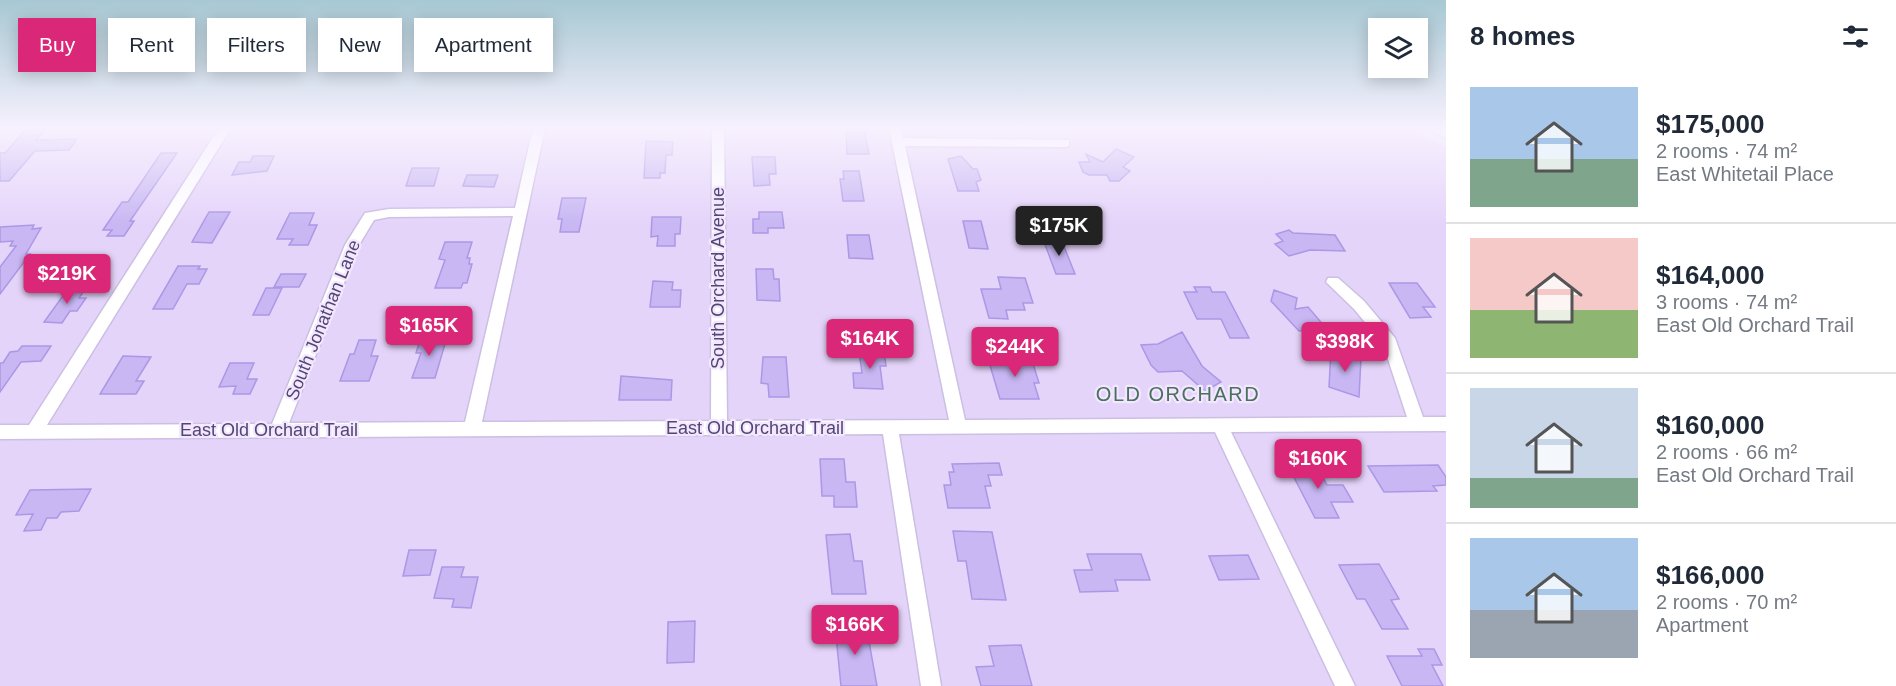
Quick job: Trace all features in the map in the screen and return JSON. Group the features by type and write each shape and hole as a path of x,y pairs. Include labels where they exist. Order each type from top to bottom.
{"street":[{"path":"34,431 205,160"},
{"path":"472,429 531,160"},
{"name":"South Orchard Avenue","path":"718,160 719,428"},
{"path":"901,160 959,427"},
{"name":"South Jonathan Lane","path":"278,430 352,245 370,216 389,213 519,212"},
{"path":"1333,282 1359,305 1389,342 1418,425"},
{"name":"East Old Orchard Trail","path":"0,432 1446,424"},
{"path":"1220,425 1345,686"},
{"path":"890,427 931,686"}],"shaded area":[{"path":"0,160 1446,160 1446,686 0,686"}],"building":[{"path":"0,160 27,160 9,181 0,181"},
{"path":"156,160 172,160 130,221 134,221 124,236 107,236 112,230 103,230 122,202 128,202"},
{"path":"251,160 272,160 267,171 232,175 239,162"},
{"path":"645,160 666,160 665,173 660,173 660,178 644,178"},
{"path":"752,160 775,160 776,174 769,174 770,185 754,186"},
{"path":"948,160 965,160 973,169 977,169 981,180 976,182 979,191 958,191"},
{"path":"1099,160 1103,162 1105,160 1131,160 1123,167 1130,171 1119,181 1110,181 1107,175 1089,175 1083,172 1079,162"},
{"path":"412,168 439,168 434,186 406,186"},
{"path":"843,171 859,171 864,201 843,201 840,179 844,179"},
{"path":"467,175 498,175 494,187 463,186"},
{"path":"562,198 586,198 579,232 560,232 562,219 558,219"},
{"path":"209,212 230,212 212,243 192,242"},
{"path":"759,212 782,212 784,228 768,228 768,233 753,233 753,219 759,219"},
{"path":"290,213 314,213 309,225 317,225 308,245 289,245 293,239 277,239"},
{"path":"652,217 681,217 680,234 675,234 675,246 657,246 658,236 651,237"},
{"path":"963,221 981,221 988,249 969,248"},
{"path":"34,225 32,229 41,228 26,254 30,254 0,294 0,267 16,246 10,246 13,241 0,242 0,227"},
{"path":"1289,230 1293,233 1335,235 1345,251 1310,250 1289,256 1275,244 1283,241 1276,234"},
{"path":"847,235 869,235 873,259 849,258"},
{"path":"1043,239 1061,239 1075,274 1056,274"},
{"path":"445,242 472,242 467,258 470,258 469,264 472,264 467,283 463,283 461,288 435,288 445,260 439,259"},
{"path":"178,266 200,266 198,269 207,269 199,284 187,284 173,309 153,309"},
{"path":"756,269 773,269 774,279 779,279 780,301 757,300"},
{"path":"281,274 306,274 299,287 274,287"},
{"path":"998,277 1025,278 1033,303 1023,303 1025,310 1006,310 1008,319 989,318 981,289 1001,289"},
{"path":"653,281 673,282 672,290 681,290 680,307 650,307"},
{"path":"1389,283 1417,283 1435,307 1423,307 1431,317 1410,318"},
{"path":"70,286 87,286 79,298 86,298 77,311 70,311 62,323 44,322"},
{"path":"1194,287 1210,287 1212,292 1225,292 1249,338 1230,338 1221,319 1197,319 1184,292 1197,292"},
{"path":"266,288 282,288 269,315 253,315"},
{"path":"1274,290 1297,298 1295,309 1308,307 1325,327 1299,331 1271,301"},
{"path":"1182,332 1202,366 1221,382 1205,391 1182,371 1158,372 1151,365 1141,345 1158,344"},
{"path":"421,337 447,337 435,378 412,378 421,353 416,353"},
{"path":"359,340 376,340 371,356 378,356 369,381 340,381 350,354 354,354"},
{"path":"22,346 51,346 41,361 21,362 0,392 0,363 3,363 10,352 18,351"},
{"path":"1331,349 1361,358 1359,397 1329,387"},
{"path":"859,351 884,351 886,366 880,366 883,389 854,388 853,373 862,373"},
{"path":"123,356 151,357 136,381 144,381 136,394 100,394"},
{"path":"763,357 786,357 789,397 769,397 768,384 761,383"},
{"path":"1031,357 1039,383 1034,383 1039,399 1000,399 989,362 997,362 996,358"},
{"path":"230,363 254,363 247,379 257,379 250,394 233,394 236,386 219,387"},
{"path":"621,376 672,380 671,400 619,400"},
{"path":"820,459 844,459 846,482 855,482 857,507 834,507 834,496 822,496"},
{"path":"999,463 1002,475 988,475 991,486 985,486 990,508 948,508 944,485 951,485 949,472 954,472 952,464"},
{"path":"1315,463 1327,485 1343,485 1353,502 1331,502 1339,518 1315,518 1287,464"},
{"path":"1438,465 1446,477 1446,485 1433,486 1437,491 1384,492 1368,466"},
{"path":"91,489 79,511 61,512 57,518 47,518 41,530 24,531 33,514 16,515 30,490"},
{"path":"953,531 992,532 1006,600 972,599 966,561 958,561"},
{"path":"850,534 854,561 862,561 866,594 832,594 826,535"},
{"path":"409,550 436,550 430,575 403,576"},
{"path":"1087,554 1141,554 1150,580 1115,580 1118,591 1080,592 1074,570 1092,570"},
{"path":"1248,555 1259,579 1219,580 1209,556"},
{"path":"1379,564 1399,599 1391,600 1408,629 1382,629 1365,599 1357,599 1339,565"},
{"path":"442,567 464,567 461,577 478,577 471,608 452,607 454,599 434,598"},
{"path":"695,621 694,662 667,663 668,622"},
{"path":"866,625 877,686 841,686 835,626"},
{"path":"1021,645 1032,686 981,686 976,667 994,666 989,646"},
{"path":"1418,649 1434,649 1442,665 1432,665 1443,686 1402,686 1387,656 1422,656"}],"district":[{"name":"OLD ORCHARD","path":"1178,394"}]}
